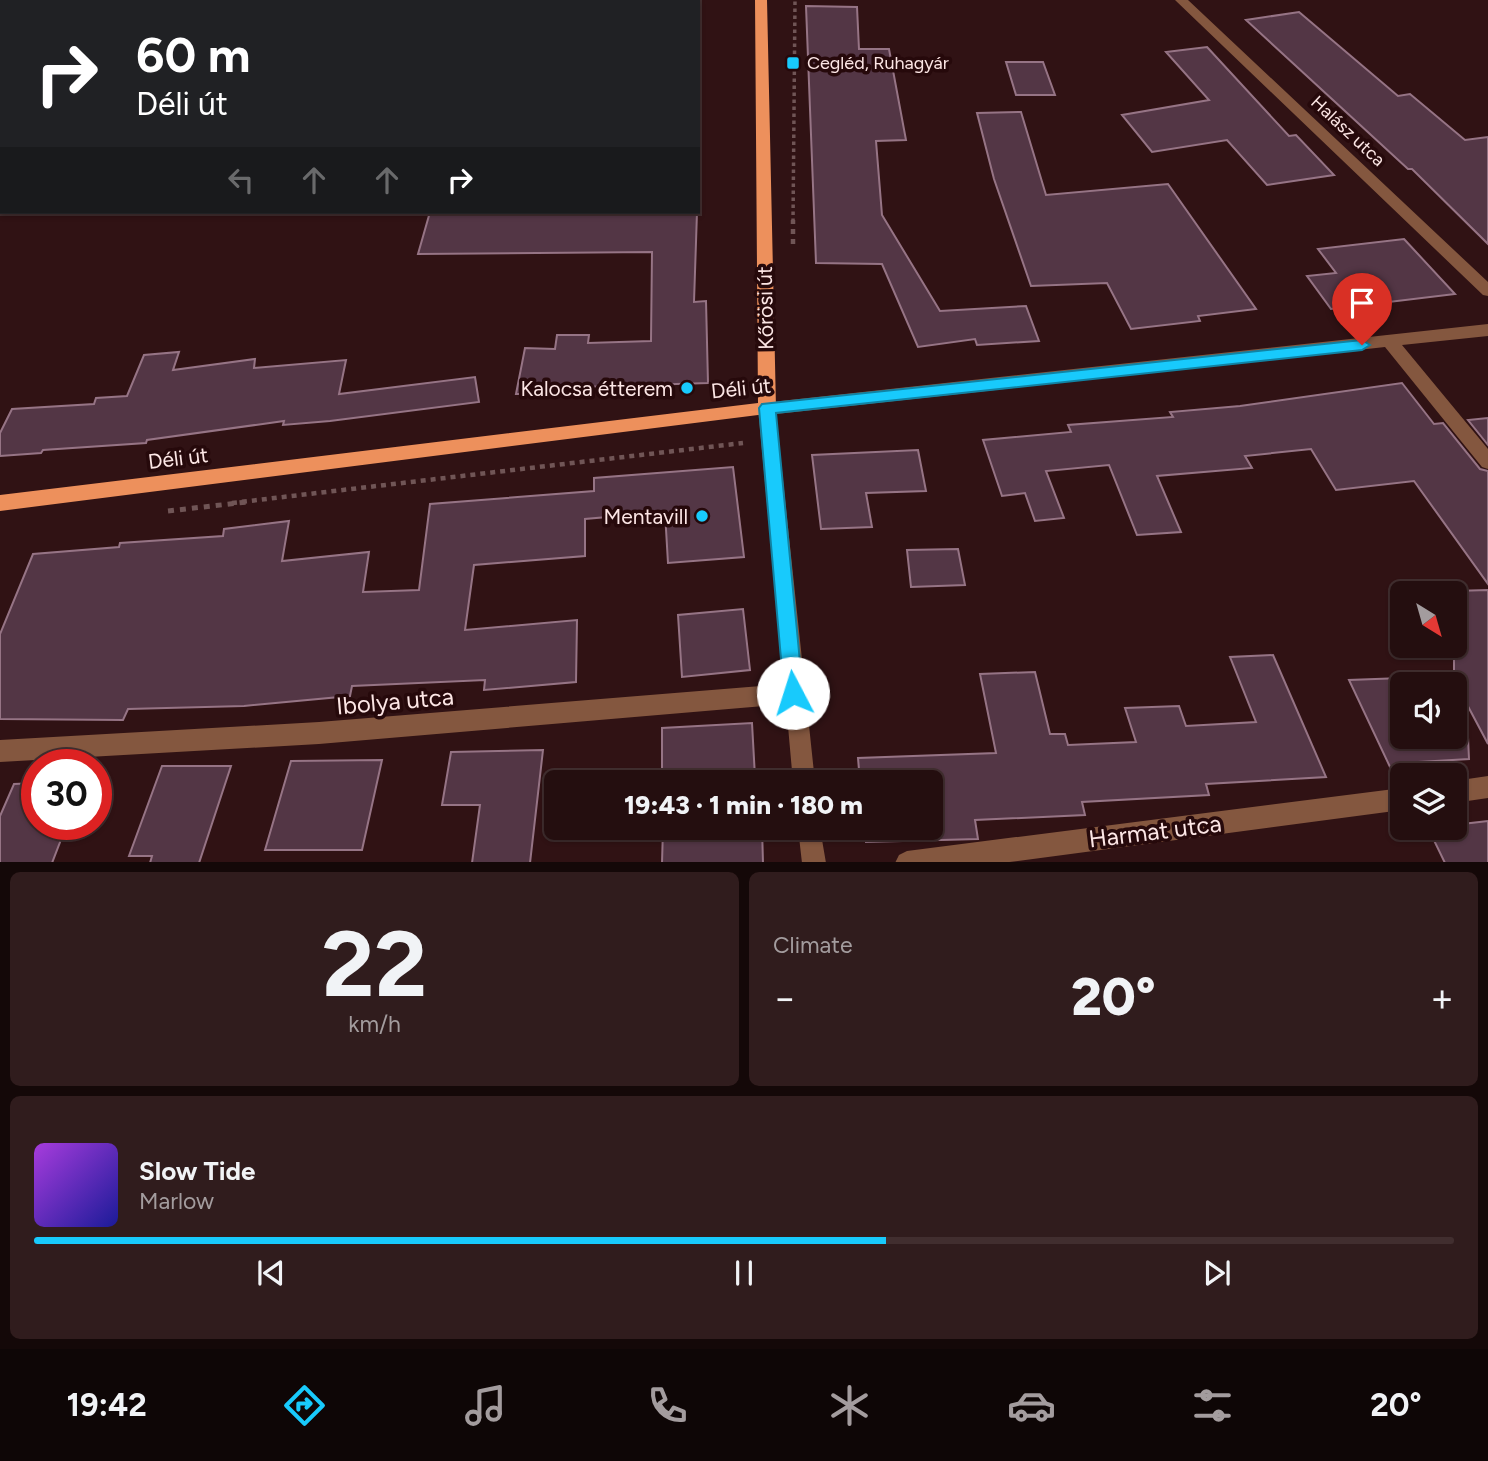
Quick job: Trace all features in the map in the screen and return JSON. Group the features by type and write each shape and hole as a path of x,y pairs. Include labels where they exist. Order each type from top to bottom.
{"main road":[{"name":"Kőrösi út","path":"761,0 767,408"},
{"name":"Déli út","path":"0,503 767,408"}],"street":[{"name":"Halász utca","path":"1181,0 1488,291"},
{"name":"Déli út","path":"767,408 1488,330"},
{"path":"1390,342 1488,462"},
{"name":"Kőrösi út","path":"767,408 803,770"},
{"name":"Ibolya utca","path":"0,751 319,733 793,693"},
{"path":"1467,790 1488,787"},
{"name":"Harmat utca","path":"916,862 1390,801"},
{"path":"811,840 814,862"}],"path":[{"path":"165,511 770,440"}],"building":[{"path":"806,6 857,7 859,49 889,49 906,140 876,141 882,215 940,311 1026,306 1039,341 977,345 975,339 918,347 882,264 816,263"},
{"path":"1299,12 1398,96 1410,94 1465,140 1488,137 1488,244 1412,169 1408,169 1246,20"},
{"path":"1207,47 1289,136 1296,135 1334,175 1267,185 1227,140 1152,152 1122,115 1209,100 1166,52"},
{"path":"1006,62 1043,62 1055,95 1016,95"},
{"path":"1021,112 1046,195 1168,184 1256,309 1198,316 1200,321 1131,329 1107,283 1031,286 994,179 977,113"},
{"path":"429,214 697,214 694,302 706,301 708,383 581,387 580,394 516,394 525,348 555,349 557,335 589,335 588,343 651,341 652,252 418,254"},
{"path":"1404,239 1455,294 1331,309 1307,276 1336,273 1318,249"},
{"path":"179,352 173,370 255,359 254,368 346,360 339,394 475,377 479,402 330,421 283,425 284,421 147,440 146,443 43,450 41,453 0,456 0,433 12,409 94,404 96,398 127,396 144,355"},
{"path":"1402,383 1434,424 1443,423 1480,469 1488,471 1488,584 1414,481 1336,490 1311,449 1245,456 1252,468 1157,476 1181,532 1137,535 1109,465 1046,471 1064,518 1035,521 1025,493 1002,496 983,440 1071,432 1068,425 1173,417 1170,412 1240,406"},
{"path":"1488,418 1488,445 1468,420"},
{"path":"918,450 926,491 866,493 872,527 821,529 812,455"},
{"path":"733,467 744,557 668,563 665,512 585,519 585,556 474,565 465,630 577,620 576,682 484,690 485,680 352,686 350,696 244,706 128,709 123,720 0,719 0,634 33,554 119,547 120,543 223,536 224,529 289,521 282,561 369,552 363,592 419,590 430,504 594,491 594,478"},
{"path":"958,549 965,585 911,587 907,550"},
{"path":"1488,590 1488,744 1467,704 1467,672 1454,672 1454,658 1467,658 1467,591"},
{"path":"743,609 750,670 682,677 678,615"},
{"path":"1273,655 1326,777 1206,784 1209,795 1082,802 1085,815 975,820 978,839 943,840 943,770 859,770 858,758 996,753 980,674 1035,672 1050,734 1065,734 1068,745 1136,742 1125,708 1179,706 1186,726 1256,722 1230,657"},
{"path":"1390,678 1390,749 1467,749 1468,737 1469,759 1390,763 1390,767 1349,680"},
{"path":"752,723 755,770 662,770 662,728"},
{"path":"543,750 530,862 472,862 480,805 442,805 451,752"},
{"path":"382,760 362,850 265,850 291,761"},
{"path":"162,766 231,766 199,862 150,862 152,856 129,856"},
{"path":"14,784 21,784 21,840 61,840 52,862 0,862 0,816"},
{"path":"1488,821 1488,862 1445,862 1434,840 1467,840 1467,823"},
{"path":"663,840 762,840 763,862 662,862"},
{"path":"866,840 941,840 866,842"}],"place":[{"name":"Cegléd, Ruhagyár","path":"793,63"},
{"name":"Kalocsa étterem","path":"687,388"},
{"name":"Mentavill","path":"702,516"}],"route":[{"path":"793,693 767,408 1362,345"}]}
